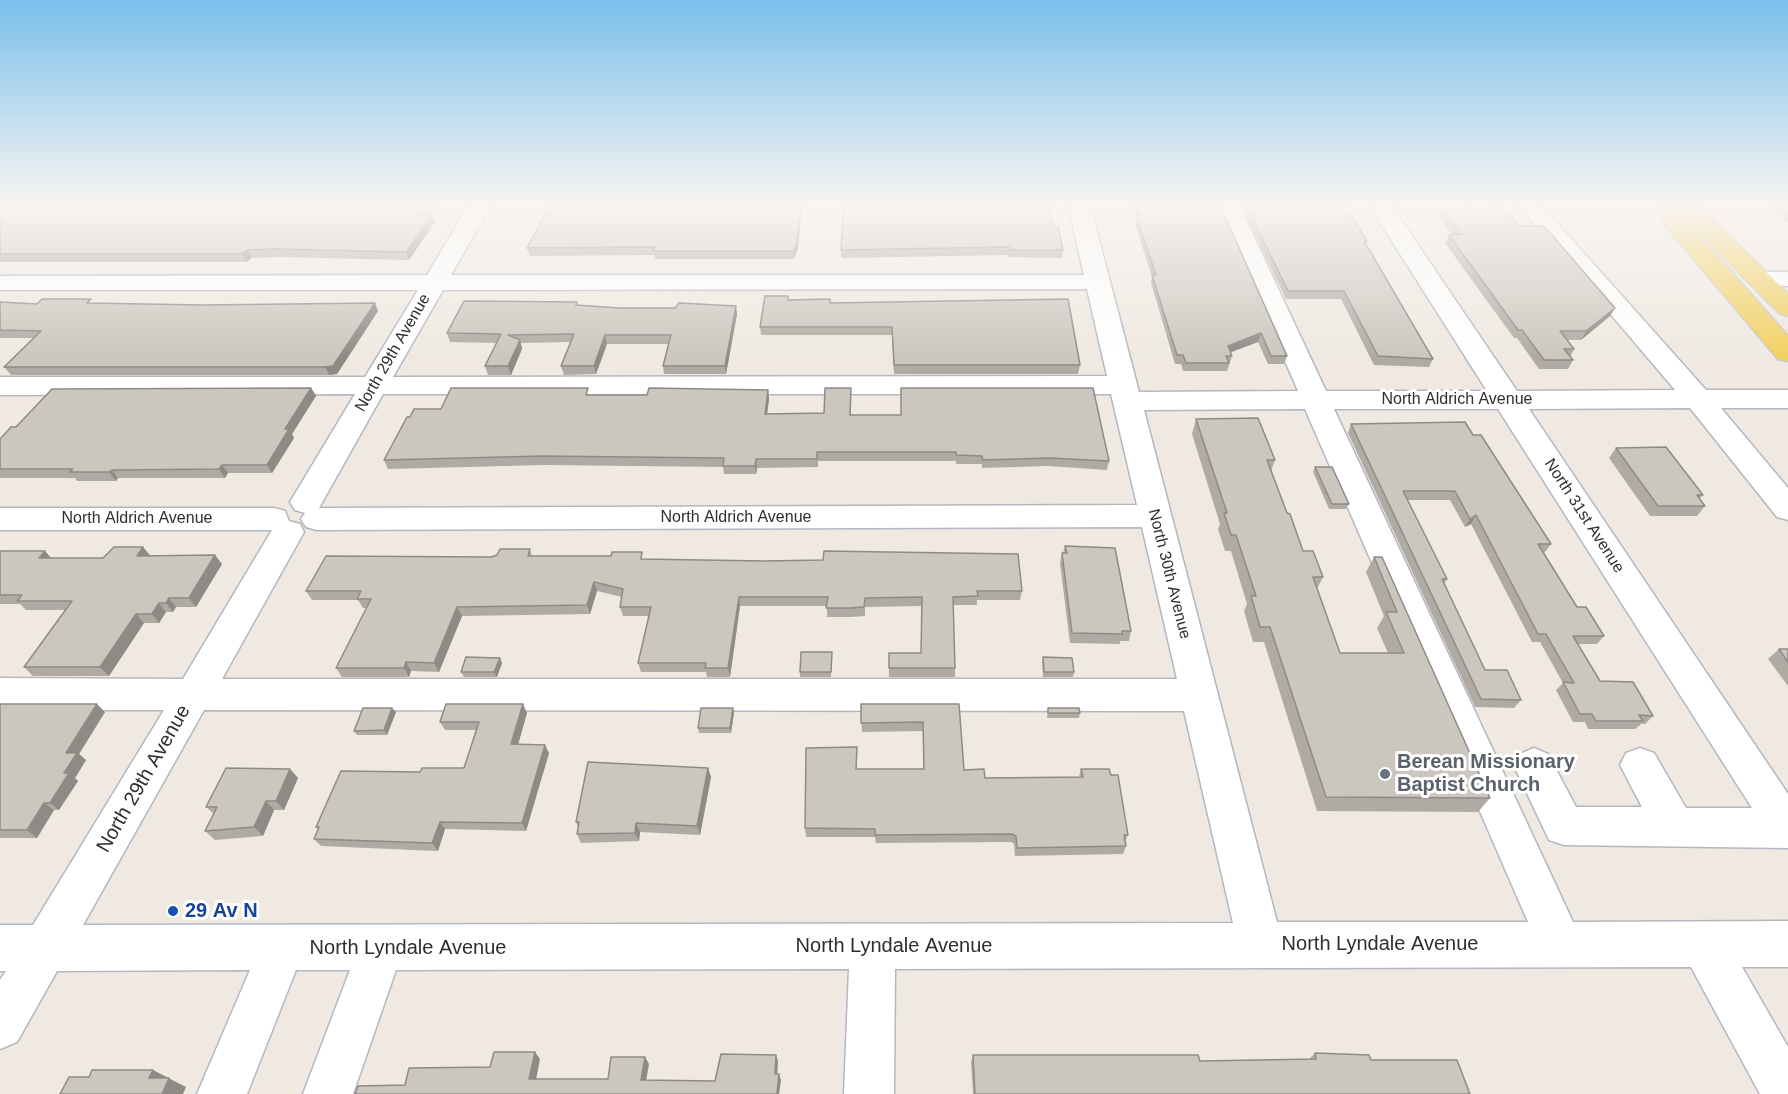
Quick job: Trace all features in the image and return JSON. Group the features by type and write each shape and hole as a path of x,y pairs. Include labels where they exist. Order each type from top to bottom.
{"main road":[{"path":"1704,256 1788,353"},
{"path":"1736,256 1788,308"}],"street":[{"name":"North 29th Avenue","path":"0,1025 450,256"},
{"name":"North 30th Avenue","path":"1091,256 1260,943"},
{"path":"1251,256 1560,944"},
{"name":"North 31st Avenue","path":"1414,256 1788,828"},
{"path":"1573,256 1698,399 1788,509"},
{"path":"1759,279 1788,279"},
{"path":"0,284 1097,282"},
{"name":"North Aldrich Avenue","path":"0,386 374,386 1124,393 1316,401 1788,399"},
{"name":"North Aldrich Avenue","path":"0,519 1155,516"},
{"path":"0,694 1199,695"},
{"path":"1640,765 1675,827"},
{"path":"1534,766 1564,826 1788,828"},
{"name":"North Lyndale Avenue","path":"0,948 872,947 1260,943 1788,944"},
{"path":"1704,945 1787,1094"},
{"path":"869,1094 872,947"},
{"path":"222,1094 282,948"},
{"path":"328,1094 381,948"}],"building":[{"path":"1150,256 1243,256 1287,356 1271,356 1261,333 1228,346 1232,356 1226,356 1229,363 1186,363 1183,355 1177,355 1152,275 1156,275"},
{"path":"1271,256 1373,256 1433,359 1378,356 1344,291 1288,291"},
{"path":"1464,256 1570,256 1615,308 1586,331 1560,331 1574,349 1564,349 1573,360 1544,360 1522,330 1518,330"},
{"path":"765,296 788,296 788,300 830,299 830,303 1068,299 1080,365 894,365 892,327 760,327"},
{"path":"42,299 91,299 87,303 203,305 375,303 333,366 4,367 41,331 0,330 0,302 37,304"},
{"path":"464,301 577,302 576,305 619,308 675,308 679,303 736,306 725,366 663,366 671,335 605,335 594,366 561,366 574,334 508,335 520,340 508,366 485,366 501,334 447,333"},
{"path":"311,388 285,429 289,429 267,465 222,465 219,469 112,470 109,472 70,472 73,469 0,469 0,439 11,427 16,427 52,389"},
{"path":"451,388 588,388 586,395 647,395 649,388 768,390 765,414 824,413 825,388 851,388 850,415 901,415 901,388 1093,388 1109,461 1049,458 983,460 982,456 956,455 956,452 817,452 817,459 756,459 755,466 723,466 724,458 542,456 384,460 407,417 410,417 414,409 441,409"},
{"path":"1258,418 1275,460 1267,460 1287,513 1290,514 1303,551 1313,551 1323,577 1313,577 1340,653 1404,653 1386,612 1397,612 1374,557 1382,557 1490,798 1326,797 1270,627 1260,627 1251,596 1256,596 1236,535 1231,535 1224,513 1227,513 1196,419"},
{"path":"1465,422 1473,435 1481,435 1551,544 1538,544 1577,607 1586,607 1604,636 1573,636 1600,681 1633,682 1653,716 1639,715 1643,721 1596,721 1592,714 1580,714 1563,682 1574,683 1546,634 1538,634 1476,515 1470,519 1455,491 1403,491 1447,579 1442,579 1485,670 1507,670 1521,700 1481,699 1351,424"},
{"path":"1666,447 1703,495 1697,495 1705,506 1658,506 1616,448"},
{"path":"1315,467 1332,467 1349,504 1332,504"},
{"path":"1065,546 1115,548 1131,631 1122,631 1122,634 1072,633 1062,553 1067,553"},
{"path":"114,547 143,547 137,556 215,555 189,598 169,598 166,603 159,603 152,614 136,614 100,667 24,667 72,601 17,601 22,595 0,595 0,551 45,551 39,558 103,558"},
{"path":"500,549 530,549 528,556 611,556 612,552 642,552 641,559 764,561 823,560 824,551 1018,554 1022,591 977,591 978,596 953,597 955,668 889,668 889,653 921,653 922,597 865,598 864,607 826,608 828,597 739,597 728,668 705,668 706,663 638,663 651,607 620,607 623,589 594,582 587,605 457,607 434,663 406,662 404,668 336,668 371,599 357,599 361,591 306,591 326,556 491,557 497,555"},
{"path":"1779,649 1788,649 1788,662"},
{"path":"801,652 832,652 831,672 800,672"},
{"path":"466,657 500,658 494,672 461,672"},
{"path":"1043,657 1072,658 1074,672 1044,672"},
{"path":"0,704 97,704 66,753 77,753 64,773 69,773 50,803 44,803 27,830 0,830"},
{"path":"446,704 523,704 511,744 545,745 522,823 440,822 432,843 314,839 319,827 316,827 341,771 420,772 422,768 464,768 479,722 440,722"},
{"path":"861,704 959,704 964,770 984,769 985,778 1083,777 1081,769 1109,769 1111,775 1118,775 1128,835 1124,835 1126,846 1017,848 1016,836 1012,834 875,835 875,829 805,828 806,748 857,747 856,769 924,769 923,722 861,723"},
{"path":"363,708 392,708 384,730 354,731"},
{"path":"701,708 733,708 730,728 698,728"},
{"path":"1048,708 1079,708 1080,713 1048,713"},
{"path":"588,762 708,768 697,826 636,823 635,833 577,834 579,822 576,822"},
{"path":"226,768 290,769 276,801 266,801 254,827 205,831 217,807 206,807"},
{"path":"494,1052 535,1052 529,1079 608,1079 611,1057 645,1057 641,1080 715,1081 721,1054 776,1055 775,1074 779,1074 777,1094 355,1094 358,1086 405,1085 409,1068 490,1067"},
{"path":"1315,1053 1369,1055 1371,1060 1457,1060 1470,1094 975,1094 973,1055 1198,1055 1200,1061 1316,1059"},
{"path":"92,1070 153,1070 149,1078 169,1078 162,1094 60,1094 69,1077 89,1077"}],"place":[{"name":"Berean Missionary Baptist Church","path":"1385,774"},
{"name":"29 Av N","path":"173,911"}]}
